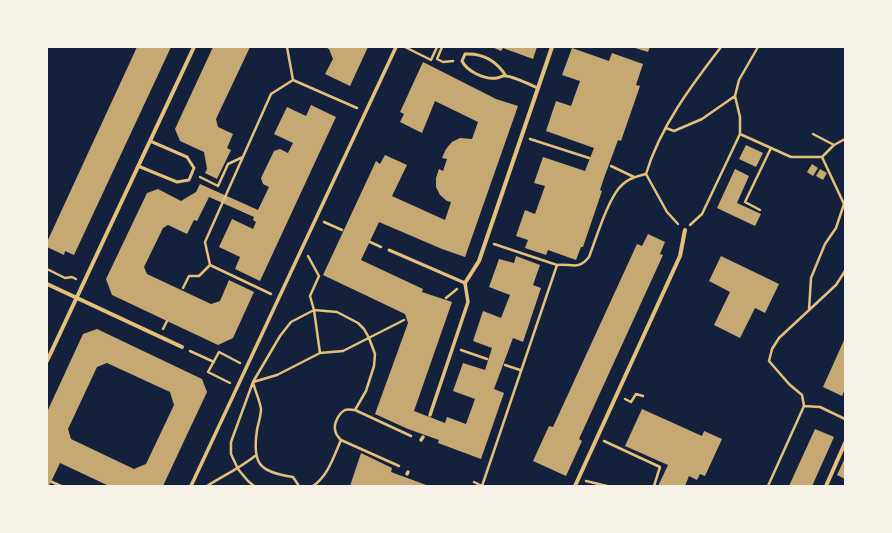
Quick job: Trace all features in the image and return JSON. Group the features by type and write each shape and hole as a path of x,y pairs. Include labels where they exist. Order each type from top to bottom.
{"street":[{"path":"47,360 194,47"},
{"path":"191,486 396,47"},
{"path":"430,415 468,302 465,283 479,261 552,47"},
{"path":"575,486 680,256 685,230"},
{"path":"47,284 182,347"},
{"path":"826,486 845,443"}],"lane":[{"path":"506,76 496,62 476,54 465,54 462,61 465,67 470,70 488,78 506,76 538,88"},
{"path":"138,166 178,182 189,180 194,168 187,158 150,141"},
{"path":"389,250 465,283"},
{"path":"52,482 61,486"}],"path":[{"path":"287,47 293,80"},
{"path":"405,47 431,60 437,47"},
{"path":"442,47 437,58 443,62 462,61"},
{"path":"720,47 689,88 666,128 650,160 646,174 668,212 685,230 702,214 740,134 740,117 735,96 739,80 758,47"},
{"path":"293,80 366,112"},
{"path":"210,265 205,242 271,94 293,80"},
{"path":"666,128 674,131 702,119 735,96"},
{"path":"740,134 791,158 822,157 834,145 845,138"},
{"path":"813,134 834,145"},
{"path":"522,136 589,158"},
{"path":"760,210 745,202 770,148"},
{"path":"203,178 218,186 228,164 244,156"},
{"path":"808,311 811,278 825,244 836,228 844,204 822,157"},
{"path":"612,166 634,177"},
{"path":"486,241 557,265 563,264 574,267 585,262 589,257 613,194 623,183 634,177 646,174"},
{"path":"316,218 342,230"},
{"path":"303,247 319,276 310,296 314,310 320,353"},
{"path":"183,288 189,276 199,276 210,265"},
{"path":"210,265 279,298"},
{"path":"474,482 482,486 520,370 557,265"},
{"path":"47,269 65,278 72,277 84,283"},
{"path":"768,486 804,406 802,396 789,384 769,361 772,350 779,338 836,285 845,271"},
{"path":"254,486 238,469 230,454 231,442 253,382 280,336 291,322 314,310 337,312 358,323 364,329 375,354 374,366 366,391 355,410"},
{"path":"253,382 277,375 320,353 343,351 404,320"},
{"path":"453,347 487,359"},
{"path":"237,387 208,372 219,352 247,366"},
{"path":"200,355 214,362"},
{"path":"506,365 520,370"},
{"path":"253,382 261,409 257,432 256,456 262,466 271,472 293,477 298,486"},
{"path":"631,402 636,394 643,396"},
{"path":"804,406 820,406 845,419"},
{"path":"399,466 341,440 335,429 336,420 345,410 355,410 411,436"},
{"path":"596,438 660,467 654,486"},
{"path":"313,486 323,476 341,440"},
{"path":"207,486 224,475 238,469 256,456"},
{"path":"578,479 607,486"}],"building":[{"path":"137,47 171,47 74,255 65,251 64,255 47,247 47,242"},
{"path":"213,47 250,47 216,119 218,127 233,134 227,148 231,150 217,179 205,173 207,169 204,152 180,141 175,129"},
{"path":"325,47 368,47 350,86 325,74 333,59 329,49"},
{"path":"492,47 537,47 533,59 503,48 501,51"},
{"path":"632,47 650,47 648,52"},
{"path":"572,48 609,61 612,53 643,64 636,85 640,86 621,141 618,140 604,178 600,190 602,191 583,247 581,247 576,260 548,250 546,255 525,248 528,240 516,236 525,210 535,214 545,186 534,183 543,157 585,171 594,148 546,131 556,101 571,106 580,81 562,75"},
{"path":"423,62 496,99 518,106 465,257 442,249 379,222 361,260 423,289 422,292 452,302 414,411 445,423 447,417 466,424 475,399 453,391 463,363 485,370 492,348 473,341 483,311 501,318 510,295 489,287 499,259 514,263 516,256 540,265 533,285 541,288 523,342 513,338 494,389 504,393 481,459 438,443 439,440 408,429 375,414 408,323 405,314 323,275 376,161 380,164 385,155 407,165 392,196 445,220 451,202 447,201 440,195 436,187 436,178 439,169 443,171 447,159 442,158 446,149 452,142 460,138 472,139 478,122 435,101 422,133 400,122 404,114 400,112"},
{"path":"311,105 336,117 260,281 235,269 240,257 219,247 232,219 253,229 256,222 253,220 254,217 209,197 197,221 194,220 187,234 168,225 163,228 144,267 147,274 211,304 220,301 229,280 254,292 233,338 218,345 112,295 106,279 147,193 158,189 181,201 196,192 200,184 258,210 269,187 263,184 261,178 274,151 280,149 288,153 293,143 274,134 287,107 306,116"},
{"path":"746,145 763,153 756,167 739,159"},
{"path":"812,164 818,168 813,176 807,172"},
{"path":"735,169 749,176 737,203 761,214 755,226 717,208"},
{"path":"820,169 827,173 823,180 816,176"},
{"path":"648,234 665,242 660,254 663,255 579,439 582,441 566,476 533,461 549,426 553,427 637,244 642,246"},
{"path":"721,256 779,284 765,313 755,308 740,338 714,325 730,292 709,281"},
{"path":"97,329 202,379 207,392 163,486 109,486 60,463 49,486 47,486 47,412 83,334","holes":["107,363 170,392 174,405 146,464 134,469 71,439 68,429 97,367"]},
{"path":"845,338 845,389 842,396 823,387"},
{"path":"642,409 702,436 704,431 722,439 705,476 700,474 697,480 689,476 685,486 658,486 668,465 625,446"},
{"path":"815,429 834,437 813,484 812,486 789,486"},
{"path":"361,453 392,468 391,472 429,486 350,486"},
{"path":"845,458 845,479 837,475"}]}
